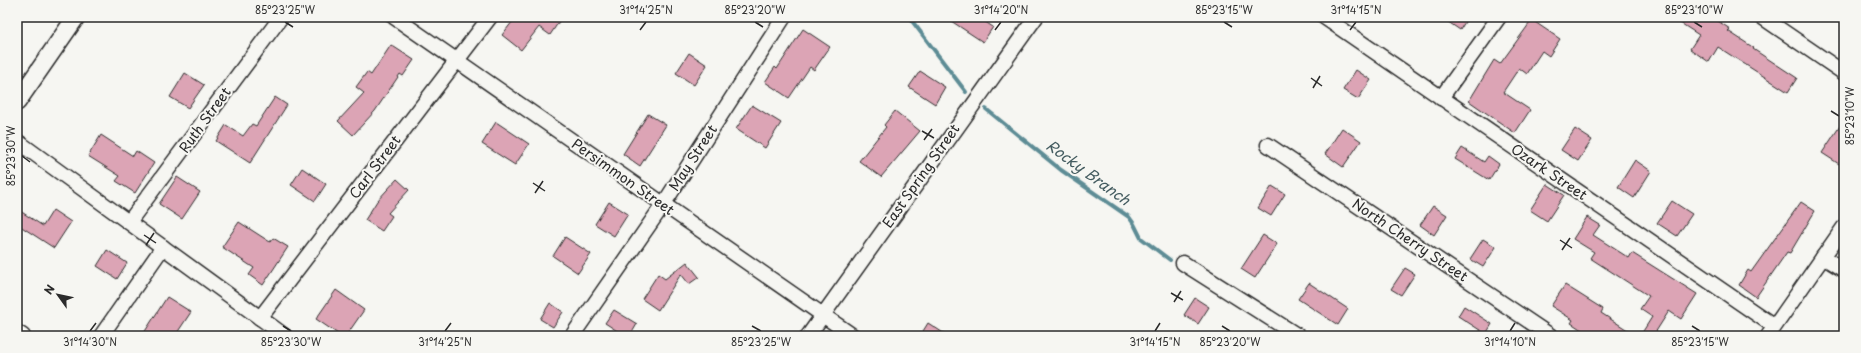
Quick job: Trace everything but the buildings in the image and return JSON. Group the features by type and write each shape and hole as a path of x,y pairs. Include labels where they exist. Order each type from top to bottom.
{"street":[{"path":"17,102 76,17"},
{"name":"Ruth Street","path":"129,222 281,17"},
{"name":"Persimmon Street","path":"394,17 853,336"},
{"name":"Carl Street","path":"260,318 490,17"},
{"name":"May Street","path":"572,336 663,205 784,17"},
{"name":"East Spring Street","path":"808,336 1036,17"},
{"name":"Ozark Street","path":"1324,17 1771,331"},
{"path":"1441,98 1499,17"},
{"path":"1762,17 1844,73"},
{"path":"17,140 285,336"},
{"name":"North Cherry Street","path":"1268,145 1551,336"},
{"path":"1771,331 1844,227"},
{"path":"101,336 163,247"},
{"path":"1823,257 1844,270"},
{"path":"1183,263 1298,336"},
{"path":"17,332 23,336"}],"waterway":[{"name":"Rocky Branch","path":"909,17 966,92"},
{"name":"Rocky Branch","path":"986,109 1061,170 1129,217 1141,238 1170,260"}]}
